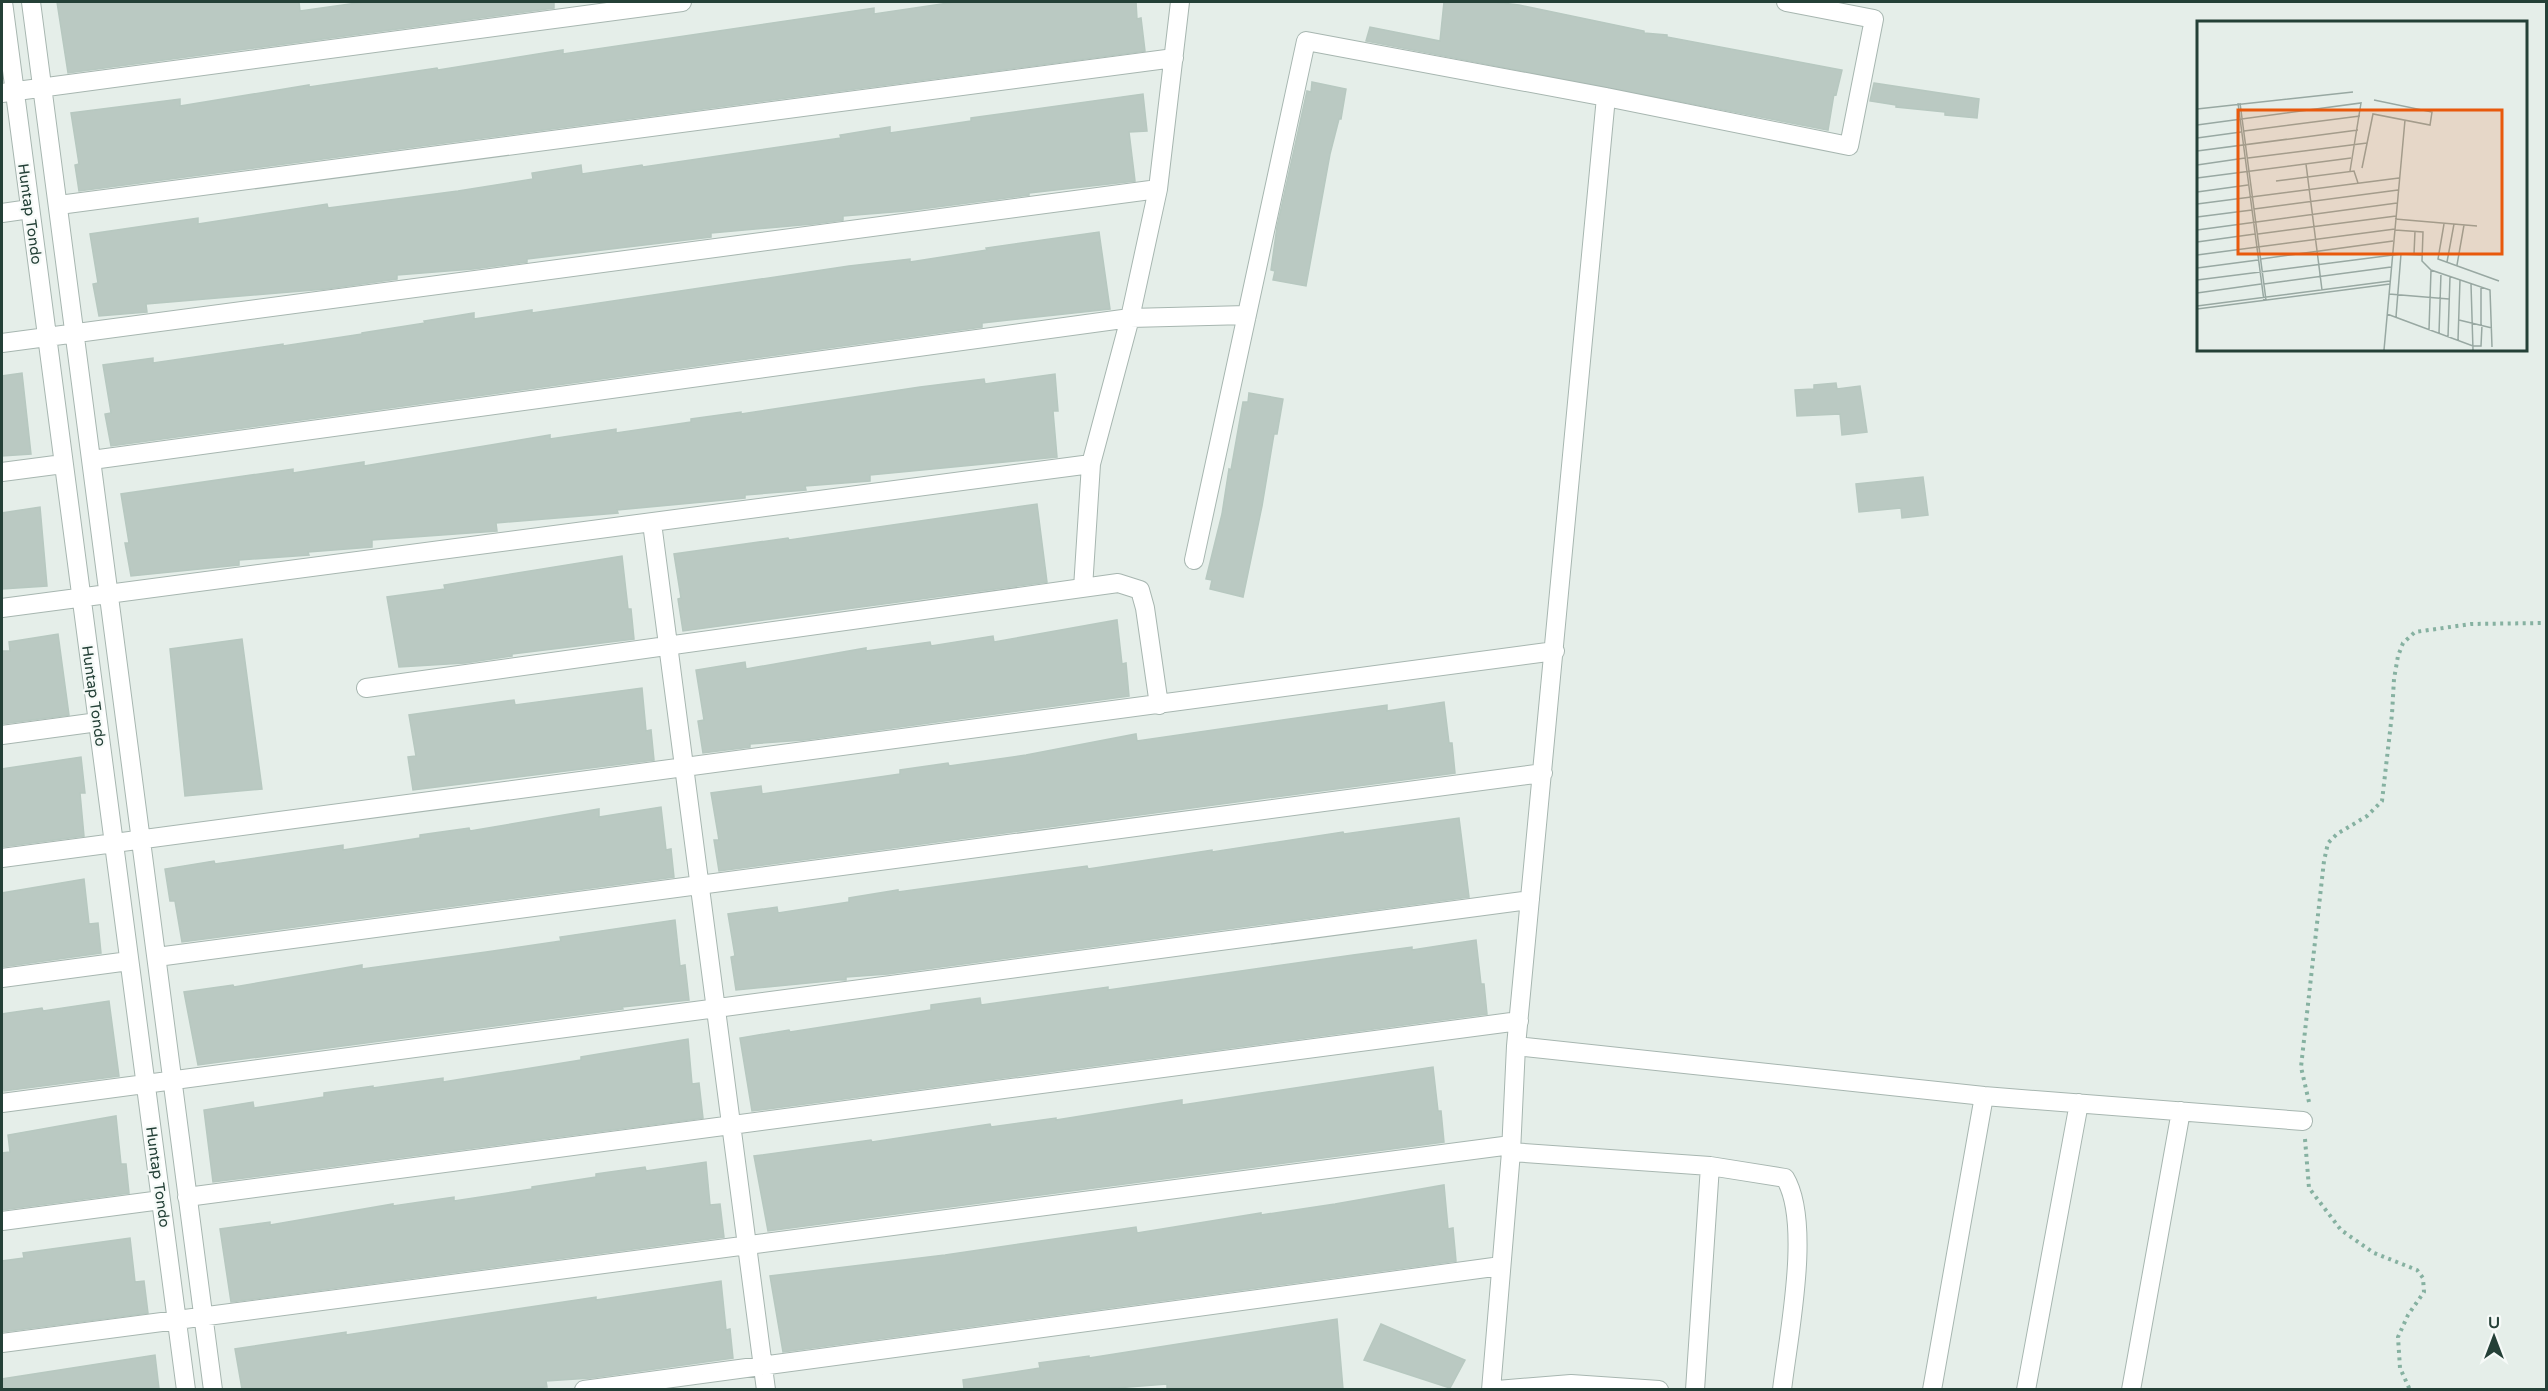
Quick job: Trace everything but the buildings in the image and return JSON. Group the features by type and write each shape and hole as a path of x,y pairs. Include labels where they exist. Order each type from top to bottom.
{"street":[{"name":"Huntap Tondo","path":"3,2 8,92 30,209 186,1389"},
{"path":"31,2 44,87 213,1389"},
{"path":"8,92 682,2"},
{"path":"1083,588 1091,464 1130,318 1158,189 1180,2"},
{"path":"1194,560 1306,41 1606,96 1849,146 1874,19 1786,2"},
{"path":"59,205 1174,58"},
{"path":"1491,1389 1511,1149 1516,1046 1606,96"},
{"path":"2,343 1158,189"},
{"path":"2,213 30,209"},
{"path":"92,460 1130,318 1247,315"},
{"path":"2,472 63,464"},
{"path":"2,608 1091,464"},
{"path":"652,523 766,1389"},
{"path":"366,688 1118,583 1140,590 1145,608 1159,705"},
{"path":"2,858 1555,651"},
{"path":"2,735 98,722"},
{"path":"157,957 1543,773"},
{"path":"2,1102 1530,900"},
{"path":"2,978 129,961"},
{"path":"187,1197 1519,1021"},
{"path":"1516,1046 1984,1096 2303,1121"},
{"path":"1932,1389 1984,1096"},
{"path":"2026,1389 2079,1103"},
{"path":"2131,1389 2181,1111"},
{"path":"2,1344 747,1245 1511,1149 1710,1166 1785,1178 1792,1196 1799,1244 1782,1389"},
{"path":"1695,1389 1710,1166"},
{"path":"2,1221 161,1200"},
{"path":"584,1389 1501,1266"},
{"path":"1497,1389 1570,1387 1659,1389"}],"path":[{"path":"2410,1389 2400,1368 2398,1337 2408,1314 2424,1292 2423,1278 2417,1270 2391,1261 2358,1243 2341,1230 2309,1188 2303,1121 2309,1102 2301,1067 2324,861 2328,843 2337,834 2367,816 2382,801 2394,679 2403,643 2415,632 2426,630 2471,624 2547,622"}]}
